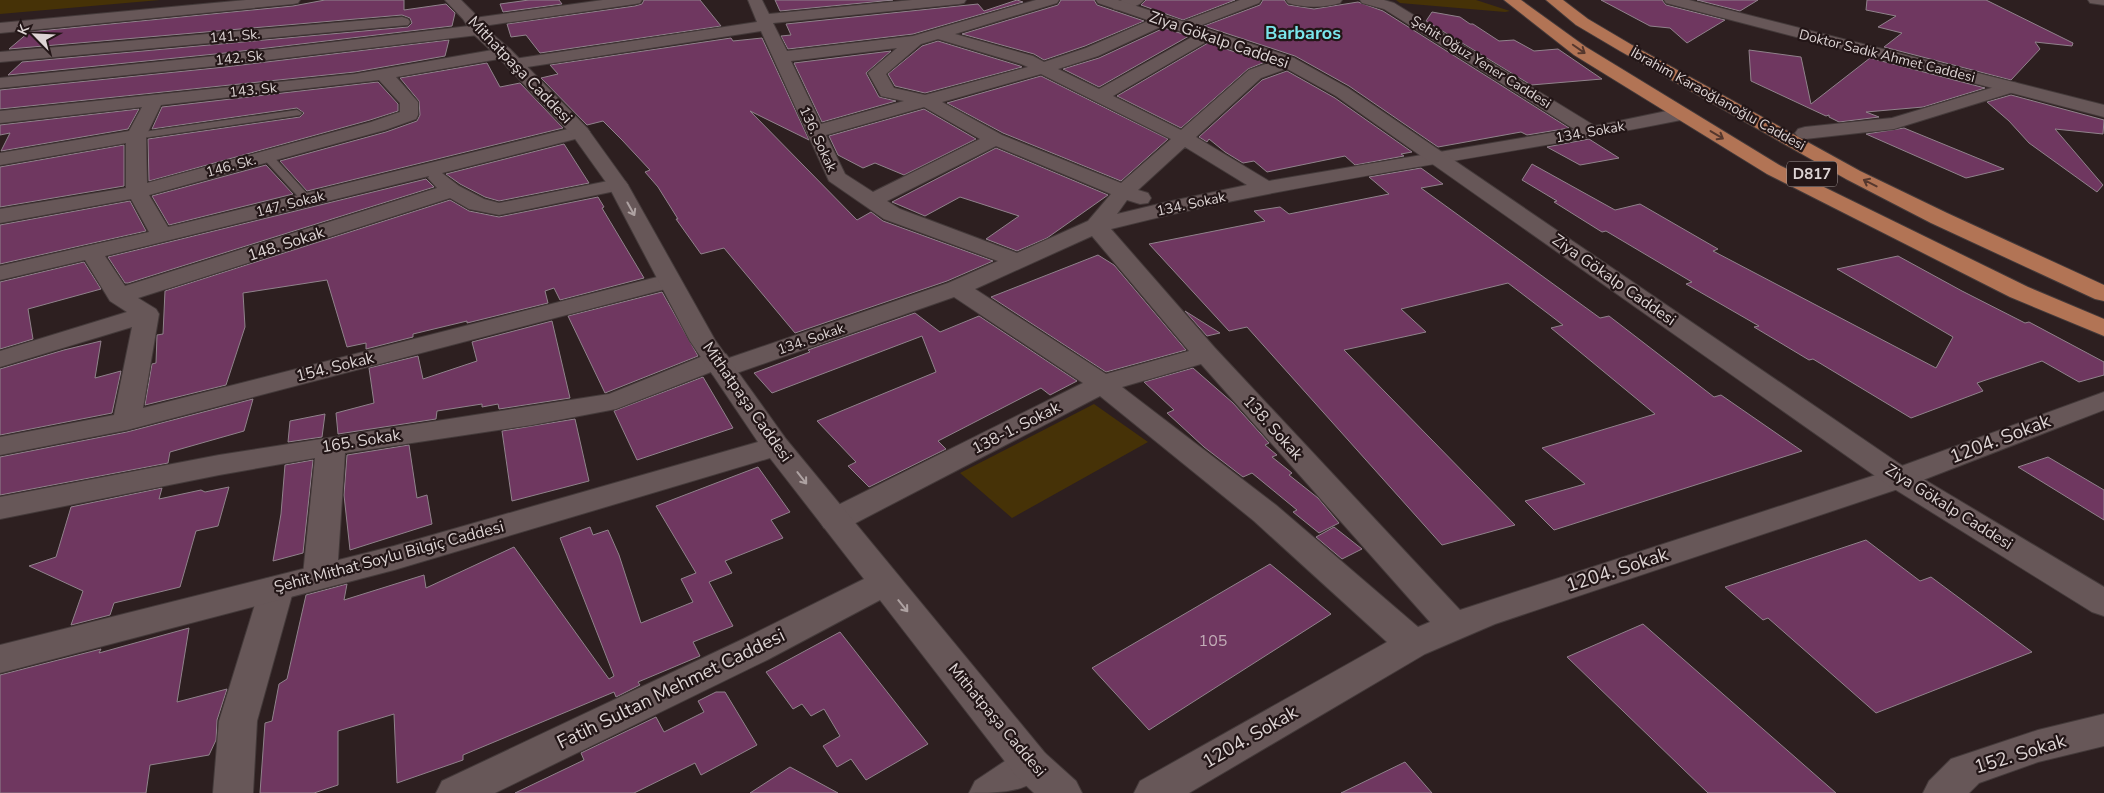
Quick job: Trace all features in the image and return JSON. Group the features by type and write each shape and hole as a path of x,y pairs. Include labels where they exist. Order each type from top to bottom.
{"highway":[{"path":"1511,0 1580,51 1774,170 2019,292 2104,327"},
{"name":"D817","path":"1532,0 1610,52 1779,157 2104,327"},
{"name":"İbrahim Karaoğlanoğlu Caddesi","path":"1553,0 1582,22 1626,48 1853,175 1939,218 2104,292"},
{"path":"1601,12 1805,133 2104,292"}],"street":[{"path":"0,22 232,0"},
{"path":"0,28 293,0"},
{"name":"142. Sk","path":"0,83 234,59 462,18 635,0"},
{"name":"136. Sokak","path":"755,0 836,178 892,214 1019,261"},
{"name":"143. Sk","path":"0,118 384,75 765,22 959,0"},
{"path":"780,57 915,40 1052,0"},
{"path":"814,132 1043,68 1173,23 1254,0"},
{"path":"1293,0 1307,3 1334,0"},
{"name":"Şehit Oğuz Yener Caddesi","path":"1367,0 1389,6 1592,132"},
{"name":"Doktor Sadık Ahmet Caddesi","path":"1671,0 2104,111"},
{"path":"2094,0 2104,1"},
{"name":"Ziya Gökalp Caddesi","path":"1120,2 1173,23 1288,62 1342,92 1899,478 2104,603"},
{"name":"Mithatpaşa Caddesi","path":"462,18 509,58 580,132 618,184 669,281 720,364 776,446 1031,765 1062,793"},
{"name":"141. Sk.","path":"0,56 419,21"},
{"path":"938,34 1027,60 1183,138 1266,188"},
{"path":"1098,96 1207,35"},
{"path":"915,40 877,73 887,92 926,101 995,139 1123,192 1167,208"},
{"path":"1096,226 1123,192 1255,74 1288,62"},
{"name":"146. Sk.","path":"0,216 137,192 378,126 409,115 410,102 384,75"},
{"path":"1805,133 1894,123 2011,87"},
{"path":"155,100 136,136 137,192 162,235"},
{"name":"134. Sokak","path":"720,364 957,288 1096,226 1167,208 1266,188 1592,132 1681,114"},
{"name":"147. Sokak","path":"0,273 307,200 580,132"},
{"path":"0,159 136,136"},
{"path":"871,201 995,139"},
{"path":"431,169 452,190 477,204 499,209 618,184"},
{"name":"148. Sokak","path":"119,296 452,190"},
{"name":"138. Sokak","path":"1096,226 1206,354 1454,626"},
{"path":"92,252 119,296 147,314"},
{"name":"154. Sokak","path":"0,446 127,421 669,281"},
{"path":"957,288 1102,384 1265,513 1414,644"},
{"path":"127,421 147,314"},
{"path":"0,359 147,314"},
{"name":"138-1. Sokak","path":"835,520 1102,384 1206,354"},
{"name":"165. Sokak","path":"0,508 219,465 616,401 720,364"},
{"name":"1204. Sokak","path":"1154,793 1341,684 1414,644 1454,626 1899,478 2104,400"},
{"path":"320,576 331,446"},
{"name":"Şehit Mithat Soylu Bilgiç Caddesi","path":"0,659 394,558 776,446"},
{"name":"Fatih Sultan Mehmet Caddesi","path":"456,793 756,649 885,583"},
{"path":"233,793 238,721 278,588"},
{"name":"152. Sokak","path":"1943,793 1965,771 2038,746 2104,730"},
{"path":"989,793 1031,765"}],"lane":[{"path":"136,136 297,113"},
{"path":"267,156 307,200"}],"shaded area":[{"path":"0,0 160,0 0,14"},
{"path":"1396,0 1476,0 1510,11 1400,3"},
{"path":"1094,404 1148,442 1012,518 960,473"}],"building":[{"path":"325,0 404,0 404,10 446,4 455,13 452,26 225,53 8,75 22,62 408,27 412,23 410,18 402,15 9,49 29,32 293,6"},
{"path":"529,0 559,0 562,4 503,12 500,4"},
{"path":"644,0 700,0 721,26 540,53 526,35 511,37 507,24 635,6 642,4"},
{"path":"775,0 893,0 780,11"},
{"path":"1017,0 1023,2 913,34 788,49 781,36 791,35 786,24 978,4 984,11"},
{"path":"1061,0 1094,0 1097,5 1144,21 1085,46 1044,60 1034,54 962,34 1058,5"},
{"path":"1146,0 1235,0 1183,20 1141,5"},
{"path":"1263,0 1284,0 1288,5 1314,9 1358,2 1383,11 1569,128 1527,135 1521,132 1438,147 1349,86 1295,56 1204,26 1260,5"},
{"path":"1601,0 1662,0 1666,5 1725,20 1687,43 1670,28 1650,26"},
{"path":"1697,0 1758,0 1740,11"},
{"path":"1867,0 1986,0 2073,43 2072,46 2035,42 2040,49 2011,80 1884,47 1902,33 1878,27 1896,16 1866,10"},
{"path":"1432,12 1460,17 1499,41 1514,40 1534,51 1558,49 1602,79 1531,85 1426,21"},
{"path":"1164,28 1189,36 1099,87 1063,69 1099,58"},
{"path":"731,38 733,41 762,38 809,140 750,111 857,220 871,212 883,221 993,261 947,281 795,333 724,248 701,254 676,219 678,219 658,187 645,172 650,170 622,140 603,121 587,125 541,78 558,74 550,65"},
{"path":"449,40 445,56 355,72 0,109 0,90 225,67"},
{"path":"938,41 1022,67 925,93 895,86 888,74 922,46"},
{"path":"1208,43 1265,62 1248,69 1181,128 1117,96"},
{"path":"1749,50 1801,57 1811,104 1870,58 1985,88 1923,107 1866,112 1879,117 1839,122 1829,117 1829,115 1826,116 1751,81"},
{"path":"891,51 866,73 879,97 896,101 822,122 794,63"},
{"path":"487,63 500,87 520,83 563,128 307,191 280,161 386,132 417,121 420,115 419,101 400,78"},
{"path":"1287,71 1335,98 1412,152 1401,154 1404,156 1355,165 1345,156 1267,172 1254,161 1243,163 1209,139 1207,142 1199,137 1262,80"},
{"path":"1041,76 1168,139 1121,181 1003,133 947,103"},
{"path":"378,82 398,104 398,111 149,181 148,139 300,117 304,113 297,108 152,129 162,107"},
{"path":"2011,95 2104,120 2103,134 2055,129 2103,185 2097,192 2029,143 2009,121 1987,102"},
{"path":"139,109 128,129 1,151 10,133 0,135 0,125"},
{"path":"924,109 976,139 904,175 875,163 863,168 838,155 829,136"},
{"path":"1904,128 2004,169 1966,178 1866,134"},
{"path":"1589,139 1619,158 1580,165 1547,147"},
{"path":"564,144 589,183 499,201 485,197 460,184 446,174"},
{"path":"124,145 124,186 0,207 0,167"},
{"path":"996,148 1108,195 1047,238 1017,251 986,239 1019,216 960,197 925,216 892,202"},
{"path":"1532,164 1615,210 1640,204 1718,249 1713,251 1936,368 1953,337 1837,269 1898,256 1962,291 2025,323 2029,322 2104,362 2104,375 2079,382 2042,361 1977,383 1983,391 1911,418 1813,359 1809,360 1754,327 1759,326 1686,284 1692,282 1606,231 1602,232 1554,202 1557,201 1522,180"},
{"path":"266,165 293,194 169,225 152,196"},
{"path":"1421,168 1443,184 1421,188 1600,318 1609,316 1714,397 1721,395 1802,451 1554,530 1525,501 1585,484 1542,448 1655,414 1551,328 1563,325 1508,283 1401,309 1426,332 1344,350 1515,525 1442,545 1247,327 1229,331 1149,244 1265,221 1254,211 1280,207 1289,214 1389,194 1369,177"},
{"path":"426,179 434,187 128,283 125,283 108,257"},
{"path":"598,197 604,207 602,208 644,278 560,300 554,288 545,291 548,303 413,334 413,337 366,349 366,343 347,347 327,280 243,293 245,327 226,385 145,405 152,364 156,363 157,335 163,334 165,291 450,200 469,211 499,217"},
{"path":"130,201 146,231 0,264 0,225"},
{"path":"1098,255 1114,265 1186,350 1106,372 991,297"},
{"path":"84,262 101,289 28,309 33,339 0,349 0,282"},
{"path":"662,292 698,356 605,393 568,316"},
{"path":"1185,311 1220,333 1207,336"},
{"path":"915,313 940,332 979,316 1077,381 1050,395 1041,388 938,441 946,449 869,487 848,466 856,462 817,421 936,372 922,336 772,393 754,373 810,352 808,350"},
{"path":"552,321 570,398 499,409 498,404 482,407 482,404 437,411 436,419 338,434 336,413 374,403 369,368 418,356 423,379 477,361 472,342"},
{"path":"101,341 95,378 121,371 112,413 0,435 0,369"},
{"path":"1193,368 1233,403 1269,443 1265,445 1277,455 1272,457 1292,473 1289,475 1318,498 1339,523 1319,533 1293,512 1297,510 1252,473 1243,477 1204,447 1167,413 1174,410 1144,382"},
{"path":"703,377 733,428 637,460 614,411"},
{"path":"253,399 244,431 170,452 168,463 0,495 0,457 127,432"},
{"path":"325,414 322,437 288,442 290,421"},
{"path":"575,419 589,481 512,501 502,431"},
{"path":"409,445 417,498 427,495 432,524 350,550 344,495 347,455"},
{"path":"2048,457 2104,490 2104,520 2018,467"},
{"path":"313,460 303,553 273,561 281,514 285,465"},
{"path":"758,467 790,512 771,520 783,538 725,561 732,573 709,582 733,626 693,642 700,656 638,682 640,685 616,697 614,692 463,755 463,760 397,783 394,714 338,731 338,785 314,793 260,793 265,723 272,721 279,684 287,679 306,595 347,584 344,600 424,575 426,588 514,547 609,679 614,676 560,538 590,527 593,535 608,530 619,555 641,623 693,602 681,579 696,573 656,506"},
{"path":"229,487 218,526 196,531 180,587 114,603 110,615 71,625 83,591 29,566 56,557 71,507 162,488 159,499 201,490 205,492"},
{"path":"1334,527 1362,549 1342,559 1316,537"},
{"path":"1866,540 1920,581 1931,577 2032,652 1876,713 1768,618 1763,620 1725,587"},
{"path":"1270,564 1331,614 1149,730 1092,668"},
{"path":"1643,624 1836,793 1708,793 1567,657"},
{"path":"189,628 177,702 227,689 217,720 216,740 209,755 150,765 146,793 0,793 0,675 101,649 99,653"},
{"path":"840,632 928,744 866,780 851,759 837,767 823,746 840,736 824,709 811,716 802,704 793,709 766,672"},
{"path":"716,692 725,692 757,745 701,775 695,763 634,793 515,793 584,760 581,753 656,717 664,732 704,712 698,701"},
{"path":"1405,762 1432,793 1341,793"},
{"path":"790,767 838,793 750,793"}],"district":[{"name":"Barbaros","path":"1303,33"}]}
